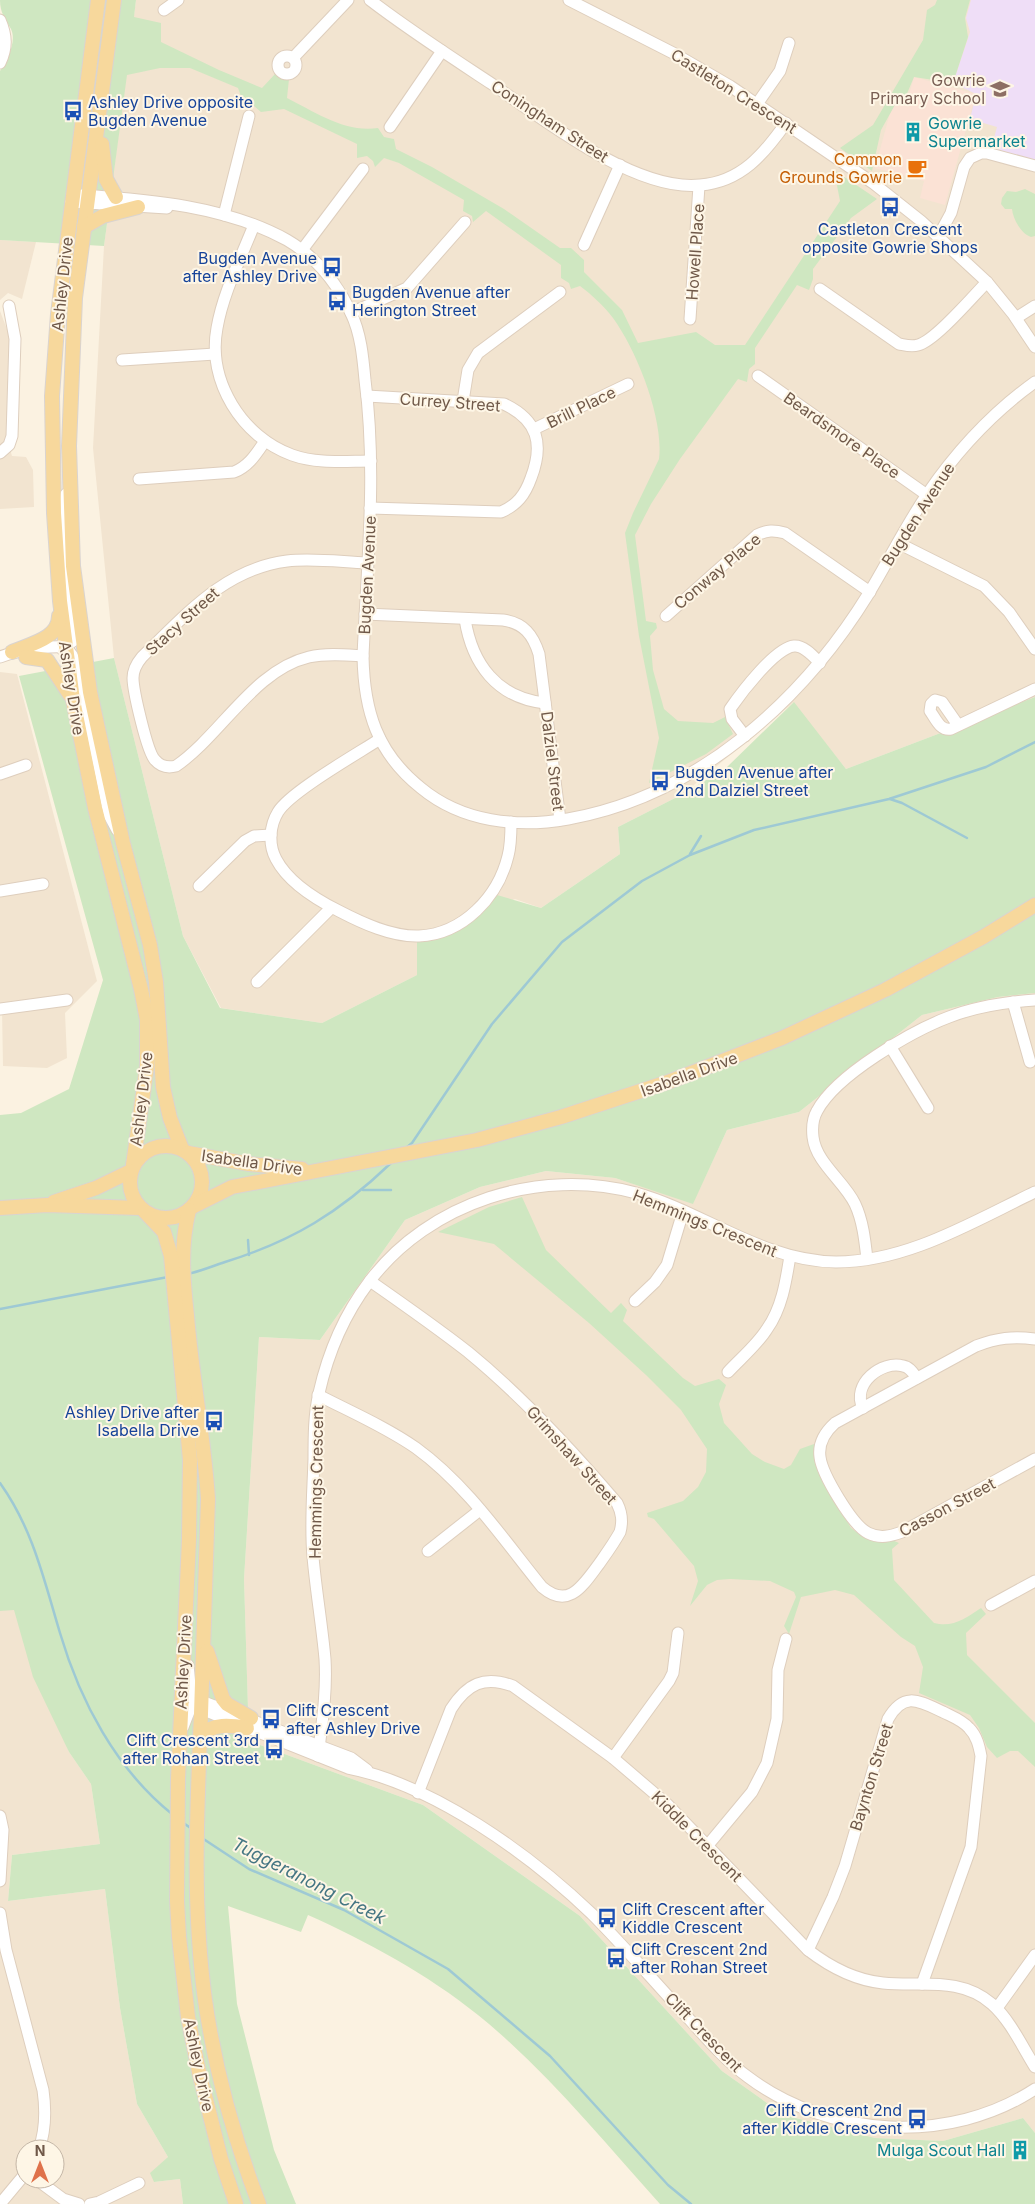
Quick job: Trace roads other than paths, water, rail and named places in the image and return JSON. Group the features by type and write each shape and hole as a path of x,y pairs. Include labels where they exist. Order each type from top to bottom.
{"main road":[{"name":"Ashley Drive","path":"98,0 58,314 52,396 54,513 60,600 73,700 95,808 141,988 147,1020 148,1066 132,1168"},
{"name":"Ashley Drive","path":"114,0 75,298 68,469 73,566 90,692 123,843 150,945 156,982 163,1088 170,1118 185,1151"},
{"path":"103,85 108,99 103,134 103,163 109,187 116,197"},
{"path":"84,227 103,216 138,207"},
{"path":"4,655 51,635 59,625 60,600"},
{"path":"26,657 48,660 73,700"},
{"name":"Isabella Drive","path":"191,1208 232,1187 433,1149 519,1129 602,1105 733,1058 782,1038 885,990 983,937 1035,906"},
{"path":"47,1204 96,1188 132,1168 140,1156 153,1148 168,1146 185,1151 196,1162 202,1177 201,1194 191,1208 170,1218 153,1216 143,1210 130,1190 132,1168"},
{"name":"Isabella Drive","path":"185,1151 249,1164 316,1170"},
{"path":"0,1208 47,1204 143,1210"},
{"name":"Ashley Drive","path":"176,1256 191,1208"},
{"name":"Ashley Drive","path":"143,1210 164,1232 176,1256 190,1460 189,1540 179,1740 179,1936 188,2016 205,2101 236,2204"},
{"name":"Ashley Drive","path":"180,1305 207,1482 204,1640 199,1705 197,1865 199,1943 205,1999 215,2055 228,2110 259,2204"},
{"path":"204,1640 223,1699 249,1723"},
{"path":"200,1736 214,1727 249,1723"}],"street":[{"path":"164,10 178,0"},
{"path":"293,58 348,0"},
{"name":"Coningham Street","path":"370,0 580,144 620,165 664,182 700,186 718,182 744,171 759,158 786,123"},
{"name":"Castleton Crescent","path":"569,0 675,54 758,104 857,172 938,237 987,282 1016,318 1035,347"},
{"path":"0,20 5,31 6,42 0,63"},
{"path":"758,104 780,71 790,43"},
{"path":"390,127 442,51"},
{"path":"224,215 249,116"},
{"path":"938,237 951,213 964,167 970,158 981,153 987,153 1035,166"},
{"path":"584,246 620,165"},
{"path":"302,250 363,169"},
{"name":"Howell Place","path":"690,319 700,186"},
{"name":"Bugden Avenue","path":"72,198 88,200 116,197 153,200 224,215 254,224 302,250 324,270 336,286 351,313 361,348 367,396 371,461 363,656 364,686 368,708 380,739 398,767 428,795 445,805 473,816 511,822 560,820 622,806 685,777 745,736 784,702 820,663 846,629 927,495 954,458 984,425 1035,382"},
{"path":"88,200 138,207 182,207"},
{"path":"351,313 408,288 465,222"},
{"path":"254,224 223,305 216,329 215,354 221,380 232,405 247,425 265,441 292,455 311,460 371,461"},
{"path":"820,289 899,344 909,346 919,345 932,338 987,282"},
{"path":"463,401 468,370 478,353 560,292"},
{"path":"0,453 9,445 12,436 16,339 9,306"},
{"path":"1016,318 1035,306"},
{"path":"122,360 215,354"},
{"name":"Beardsmore Place","path":"758,376 927,495"},
{"name":"Brill Place","path":"534,429 628,384"},
{"name":"Currey Street","path":"367,396 504,404 521,413 534,429"},
{"path":"370,508 490,513 501,512 512,507 527,488 535,468 538,445 534,429"},
{"path":"139,478 234,472 244,468 252,460 265,441"},
{"path":"4,655 13,658 51,653 66,648 73,640 64,513 68,469"},
{"name":"Conway Place","path":"666,616 757,534 770,525 789,535 870,592"},
{"path":"898,543 984,586 1009,612 1035,649"},
{"name":"Stacy Street","path":"363,656 327,655 310,657 294,662 264,682 176,766 166,767 159,764 150,752 134,685 135,667 142,657 206,596 231,579 266,565 288,561 367,564"},
{"name":"Dalziel Street","path":"365,614 514,622 528,631 540,654 560,820"},
{"name":"Dalziel Street","path":"465,619 474,652 492,679 517,697 546,703"},
{"path":"4,655 50,646 66,648 72,655 79,671 109,815 123,843"},
{"path":"745,736 732,719 730,709 766,666 786,649 794,646 805,650 820,663"},
{"path":"958,725 1035,689"},
{"path":"380,739 284,804 273,824 271,836 273,853 281,867 302,888 331,908 372,925 409,936 444,932 460,924 474,913 499,882 509,853 511,822"},
{"path":"0,774 26,765"},
{"path":"199,886 245,840 254,836 271,836"},
{"path":"0,891 44,884"},
{"path":"257,982 331,908"},
{"path":"0,1009 67,1000"},
{"path":"867,1260 864,1232 854,1203 816,1148 813,1125 816,1114 825,1100 850,1076 890,1046 919,1029 950,1016 981,1007 1035,1000"},
{"path":"1013,1002 1030,1062"},
{"path":"890,1046 928,1108"},
{"name":"Hemmings Crescent","path":"319,1751 326,1688 312,1526 314,1432 318,1395 329,1356 352,1306 388,1260 416,1236 466,1206 479,1201 529,1188 558,1184 588,1185 633,1192 683,1212 748,1242 790,1256 829,1262 867,1260 906,1251 1035,1192"},
{"path":"635,1301 655,1282 667,1265 683,1212"},
{"path":"728,1372 762,1336 776,1315 784,1290 790,1256"},
{"name":"Grimshaw Street","path":"318,1395 387,1430 416,1448 449,1476 549,1593 562,1597 575,1593 616,1539 622,1524 621,1510 617,1503 529,1406 468,1353 370,1281"},
{"name":"Casson Street","path":"1035,1339 1008,1337 976,1346 835,1423 827,1430 822,1440 820,1457 822,1468 851,1518 859,1527 869,1533 880,1536 891,1536 902,1532 1035,1460"},
{"path":"863,1408 859,1397 861,1387 868,1378 879,1371 890,1366 902,1365 911,1370 917,1378"},
{"path":"428,1551 480,1510"},
{"path":"991,1605 1035,1581"},
{"path":"179,1740 187,1715 199,1705 191,1696 184,1626"},
{"path":"613,1758 674,1673 678,1633"},
{"path":"708,1845 752,1792 767,1763 776,1726 778,1670 786,1639"},
{"name":"Kiddle Crescent","path":"418,1793 451,1709 468,1689 484,1682 502,1682 513,1686 613,1758 668,1805 808,1950 825,1963 863,1980 883,1983 949,1984 964,1987 978,1994 997,2008 1035,2066"},
{"name":"Baynton Street","path":"808,1950 833,1897 845,1866 888,1719 897,1706 905,1701 919,1701 960,1720 969,1728 978,1744 981,1756 971,1847 922,1984"},
{"name":"Clift Crescent","path":"199,1705 319,1751 348,1768 370,1772 418,1793 460,1814 501,1840 552,1878 597,1920 724,2056 761,2086 789,2102 818,2114 848,2122 878,2127 912,2128 943,2124 990,2110 1035,2089"},
{"path":"0,1816 3,1830 0,1881"},
{"path":"0,1913 6,1950 46,2109 45,2128 42,2139"},
{"path":"997,2008 1035,1955"},
{"path":"90,2204 99,2202 139,2183"},
{"path":"0,2204 15,2186"},
{"path":"50,2189 63,2199 80,2204"}],"waterway":[{"path":"406,1148 412,1143 492,1024 562,942 642,881 690,855 754,830 889,799 986,767 1035,742"},
{"path":"890,799 902,803 967,838"},
{"path":"690,854 701,836"},
{"path":"188,1274 250,1254 294,1234 334,1210 391,1163"},
{"path":"363,1190 391,1190"},
{"path":"248,1240 249,1255"},
{"path":"0,1309 168,1277"},
{"name":"Tuggeranong Creek","path":"0,1483 21,1518 29,1537 43,1574 68,1658 89,1708 117,1755 152,1796 172,1814"},
{"name":"Tuggeranong Creek","path":"182,1822 192,1829"},
{"name":"Tuggeranong Creek","path":"202,1838 249,1869 344,1910 448,1969 550,2056 668,2185 691,2204"}],"place":[{"name":"Gowrie Primary School","path":"1000,89"},
{"name":"Ashley Drive opposite Bugden Avenue","path":"73,111"},
{"name":"Gowrie Supermarket","path":"913,132"},
{"name":"Common Grounds Gowrie","path":"917,168"},
{"name":"Castleton Crescent opposite Gowrie Shops","path":"890,207"},
{"name":"Bugden Avenue after Ashley Drive","path":"332,267"},
{"name":"Bugden Avenue after Herington Street","path":"337,301"},
{"name":"Bugden Avenue after 2nd Dalziel Street","path":"660,781"},
{"name":"Ashley Drive after Isabella Drive","path":"214,1421"},
{"name":"Clift Crescent after Ashley Drive","path":"271,1719"},
{"name":"Clift Crescent 3rd after Rohan Street","path":"274,1749"},
{"name":"Clift Crescent after Kiddle Crescent","path":"607,1918"},
{"name":"Clift Crescent 2nd after Rohan Street","path":"616,1958"},
{"name":"Clift Crescent 2nd after Kiddle Crescent","path":"917,2119"},
{"name":"Mulga Scout Hall","path":"1020,2150"}]}
